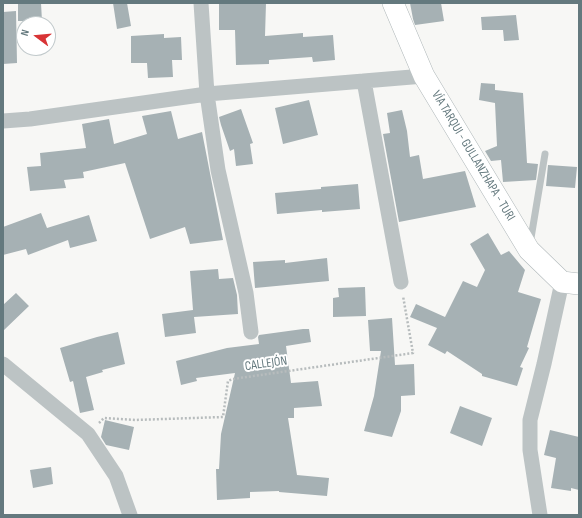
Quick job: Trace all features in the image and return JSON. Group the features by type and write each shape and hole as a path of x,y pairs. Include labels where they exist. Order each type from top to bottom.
{"main road":[{"name":"VÍA TARQUI - GULLANZHAPA - TURI","path":"393,3 424,76 529,250 570,283"}],"street":[{"path":"201,3 207,94 218,170 246,293 251,332"},
{"path":"3,121 30,119 207,94 424,76"},
{"path":"364,81 401,282"},
{"path":"540,515 530,450 530,420 544,364 570,283"},
{"path":"3,364 88,434 116,476 130,515"}],"lane":[{"path":"529,250 545,154"}],"path":[{"name":"CALLEJÓN","path":"88,434 104,418 135,420 224,418 228,381 233,379 413,353 401,282"}],"building":[{"path":"18,3 41,3 42,16 18,16"},
{"path":"113,3 127,3 131,26 117,29"},
{"path":"219,3 266,3 265,36 303,33 303,37 333,35 335,60 313,62 312,57 269,60 269,64 236,65 235,30 219,30"},
{"path":"410,3 441,3 444,21 415,25"},
{"path":"16,11 17,63 3,64 3,12"},
{"path":"516,15 519,40 504,41 503,30 482,30 481,17"},
{"path":"164,34 164,38 181,37 182,60 172,60 173,77 148,78 147,63 131,63 131,36"},
{"path":"481,83 495,84 495,90 523,93 527,163 538,164 536,180 503,182 501,160 491,161 485,151 497,146 495,103 479,100"},
{"path":"309,100 318,135 283,144 275,108"},
{"path":"241,109 253,143 250,144 253,164 236,166 234,149 230,151 219,117"},
{"path":"402,110 407,131 410,157 419,155 423,179 465,171 476,207 399,222 383,134 390,133 387,113"},
{"path":"171,111 178,139 202,132 223,240 190,244 185,227 150,239 125,163 83,172 84,178 64,180 66,188 30,191 27,167 41,166 40,153 86,148 82,124 109,119 114,144 147,134 142,116"},
{"path":"548,165 577,167 575,188 546,186"},
{"path":"358,184 360,209 322,212 322,210 277,214 275,193"},
{"path":"41,213 47,228 89,215 97,241 70,248 68,240 28,255 26,249 3,255 3,227"},
{"path":"488,233 501,255 509,251 525,270 518,292 541,299 527,347 529,348 520,367 523,368 517,386 482,376 482,374 447,351 445,354 428,345 437,328 410,317 416,304 445,317 463,281 477,287 485,270 470,244"},
{"path":"327,258 329,281 255,288 253,262 285,260 285,263"},
{"path":"218,269 219,279 233,278 237,295 238,314 194,317 196,333 165,337 162,314 193,310 190,271"},
{"path":"365,287 366,316 333,317 333,298 339,297 338,288"},
{"path":"16,293 29,306 3,331 3,305"},
{"path":"392,318 395,365 414,364 415,395 401,396 401,411 392,437 364,431 374,396 381,351 370,351 368,320"},
{"path":"309,329 311,342 286,346 291,383 318,381 322,406 294,408 294,418 288,418 297,475 329,478 327,496 279,491 250,492 250,498 217,500 216,469 219,469 221,434 235,373 196,378 197,381 181,385 176,361 227,348 259,344 259,335"},
{"path":"118,332 125,364 102,370 103,372 86,377 94,410 80,413 73,381 70,382 60,348"},
{"path":"460,406 492,418 482,446 450,433"},
{"path":"105,420 134,427 129,450 106,445 101,437"},
{"path":"550,430 579,437 579,490 571,488 571,491 551,488 556,458 544,455"},
{"path":"51,467 53,484 33,488 30,470"}]}
